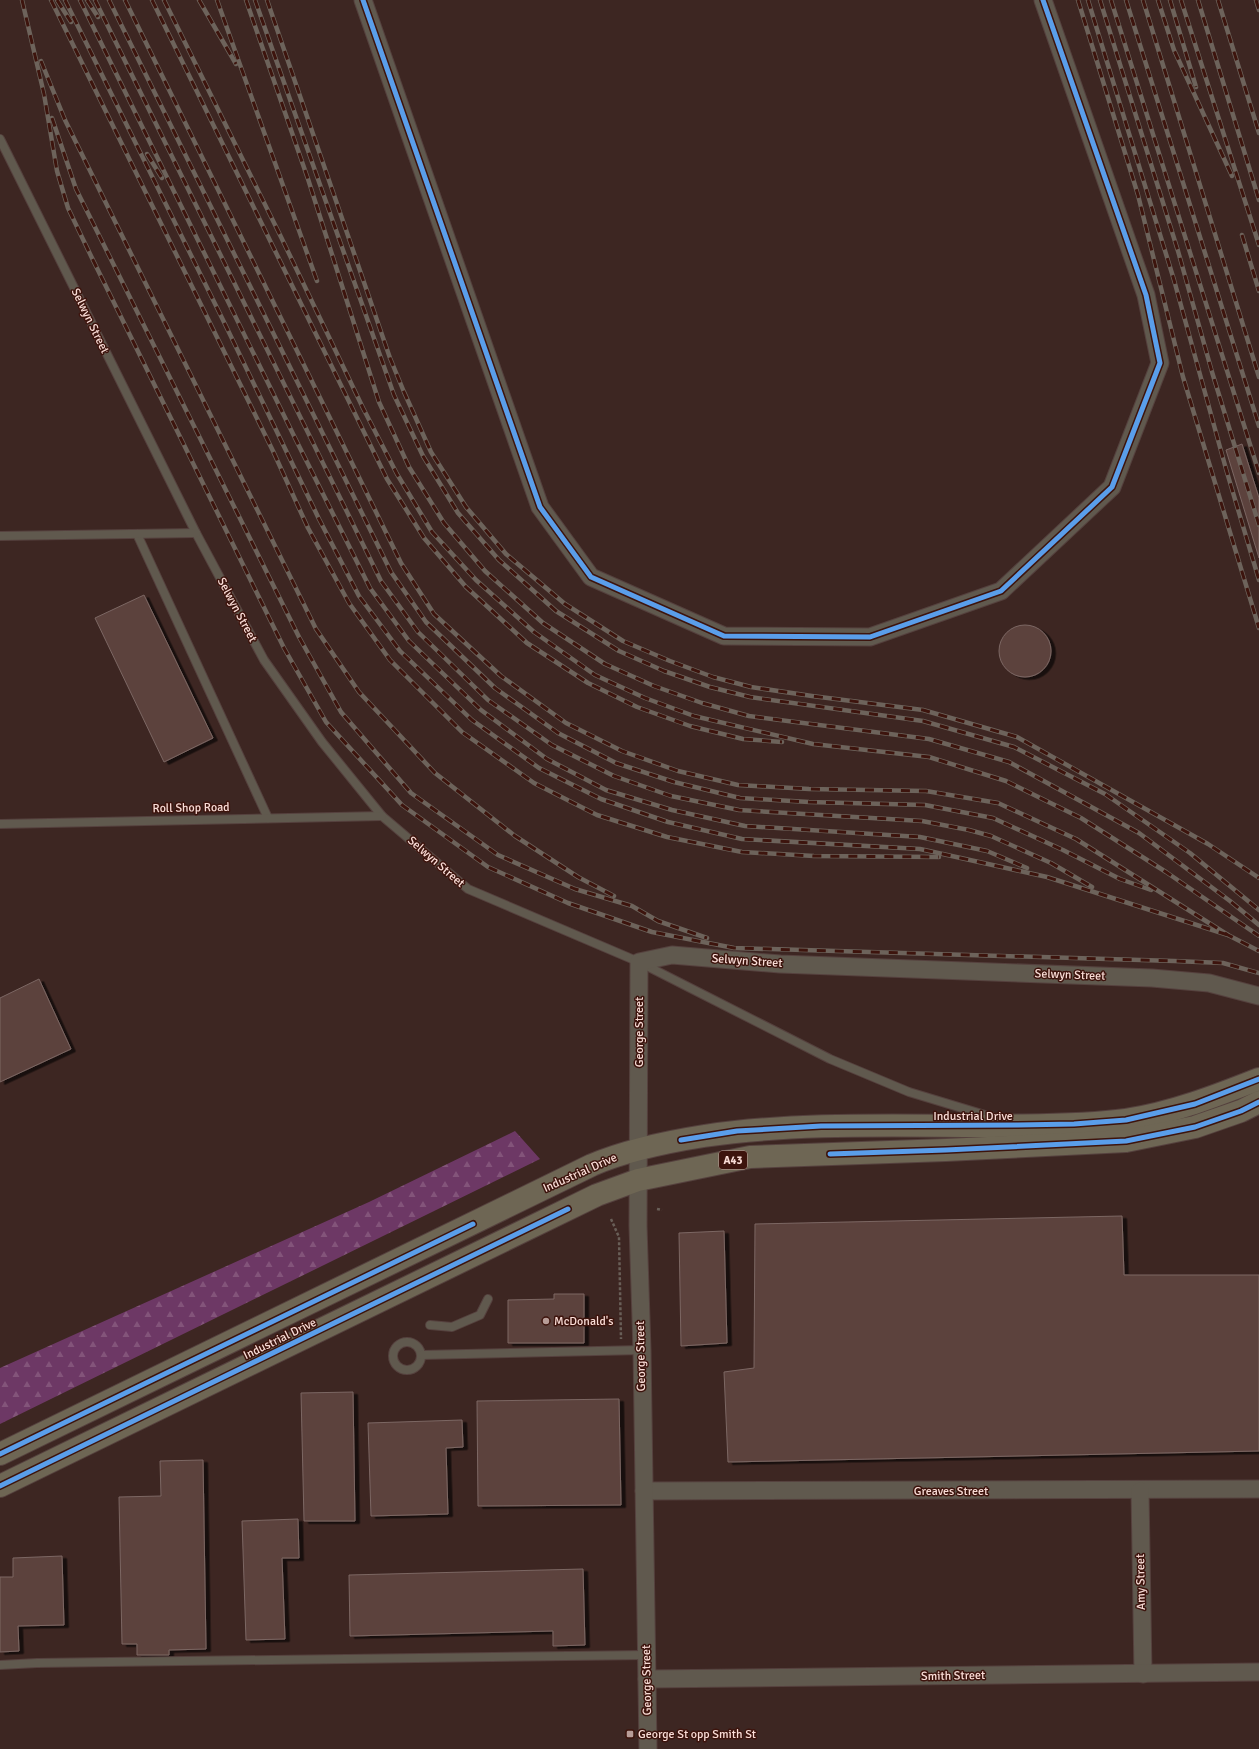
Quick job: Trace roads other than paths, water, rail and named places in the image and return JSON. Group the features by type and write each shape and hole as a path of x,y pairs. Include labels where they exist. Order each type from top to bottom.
{"highway":[{"name":"Industrial Drive","path":"0,1454 592,1165 638,1150 681,1140 737,1131 822,1126 1018,1126 1126,1120 1195,1104 1259,1079"},
{"name":"Industrial Drive","path":"0,1486 597,1196 638,1180 750,1157 946,1150 1126,1141 1195,1127 1241,1111 1259,1102"}],"street":[{"path":"363,0 540,507 591,576 724,636 870,638 1001,591 1112,487 1160,363 1146,295 1043,0"},
{"name":"Selwyn Street","path":"639,962 672,955 780,964 1152,978 1209,983 1259,996"},
{"name":"George Street","path":"639,962 638,1226 642,1350 648,1749"},
{"name":"Greaves Street","path":"644,1491 1140,1491 1259,1489"},
{"name":"Amy Street","path":"1140,1491 1143,1674"},
{"name":"Smith Street","path":"647,1679 1259,1672"}],"lane":[{"name":"Selwyn Street","path":"0,140 196,533 264,660 322,742 382,816 468,889 639,962"},
{"path":"0,536 196,533"},
{"path":"137,534 268,818"},
{"name":"Roll Shop Road","path":"0,824 382,816"},
{"path":"639,962 830,1059 909,1092 1018,1126"},
{"path":"430,1325 452,1327 480,1315 488,1299"},
{"path":"421,1355 642,1350"},
{"path":"0,1665 37,1663 646,1655"}],"railway":[{"path":"22,0 44,94 57,171 68,208 284,648 326,722 402,805 488,867 568,903 652,932 734,948 1223,963 1259,973"},
{"path":"51,0 273,451 308,528 349,603 390,660 462,732 534,783 597,815 667,837 742,852 814,856 939,857"},
{"path":"57,0 71,22"},
{"path":"65,0 223,320 319,519 359,596 400,651 472,720 539,768 601,799 668,822 742,839 920,849 1047,877 1228,935"},
{"path":"80,0 370,588 409,641 481,710 547,759 606,790 672,810 745,826 920,837 987,851 1027,868"},
{"path":"87,0 98,17"},
{"path":"95,0 381,581 418,632 488,700 552,745 614,776 671,796 739,810 922,821 969,830 991,836 1051,863 1092,887"},
{"path":"109,0 391,572 426,622 495,688 558,733 616,763 674,782 740,798 809,802 925,805 993,818 1063,850 1120,879 1151,890"},
{"path":"125,0 401,563 434,614 501,676 566,723 622,751 678,771 738,785 809,789 926,791 998,803 1076,839 1228,935 1259,951"},
{"path":"152,0 387,479 424,538 466,587 527,643 588,683 637,707 690,726 743,739 782,742"},
{"path":"164,0 282,239 363,408 397,474 432,532 476,580 534,632 595,675 645,698 694,716 813,744 929,757 1006,781 1081,818 1166,872 1259,936"},
{"path":"199,0 236,64"},
{"path":"217,0 317,281"},
{"path":"246,0 308,179 379,402 409,467 444,523 485,571 543,623 605,664 654,686 702,703 749,716 929,739 1009,762 1139,833 1230,901 1259,925"},
{"path":"255,0 394,395 423,456 458,513 499,560 556,611 619,651 664,671 710,687 750,697 923,721 1014,747 1105,794 1190,853 1259,910"},
{"path":"267,0 390,358 404,392 431,452 466,507 506,554 565,604 623,641 713,677 751,687 923,710 1017,737 1208,844 1259,878"},
{"path":"1078,0 1138,195 1183,377 1259,628"},
{"path":"1088,0 1174,280 1226,469 1259,580"},
{"path":"1100,0 1178,251 1212,372 1259,525"},
{"path":"1111,0 1259,473"},
{"path":"1126,0 1259,426"},
{"path":"1143,0 1259,377"},
{"path":"1158,0 1174,50 1232,176"},
{"path":"1170,0 1196,87"},
{"path":"1181,0 1259,245"},
{"path":"1198,0 1259,200"},
{"path":"1218,0 1259,133"},
{"path":"1256,0 1259,10"},
{"path":"41,61 65,120 316,629 359,692 435,773 515,836 578,877 614,896"},
{"path":"52,118 76,189 299,637 341,712 411,793 498,855 575,889 632,906 658,921 707,938"},
{"path":"147,154 162,178"},
{"path":"1242,235 1259,291"}],"place":[{"name":"McDonald's","path":"546,1321"},
{"name":"George St opp Smith St","path":"630,1734"}]}
